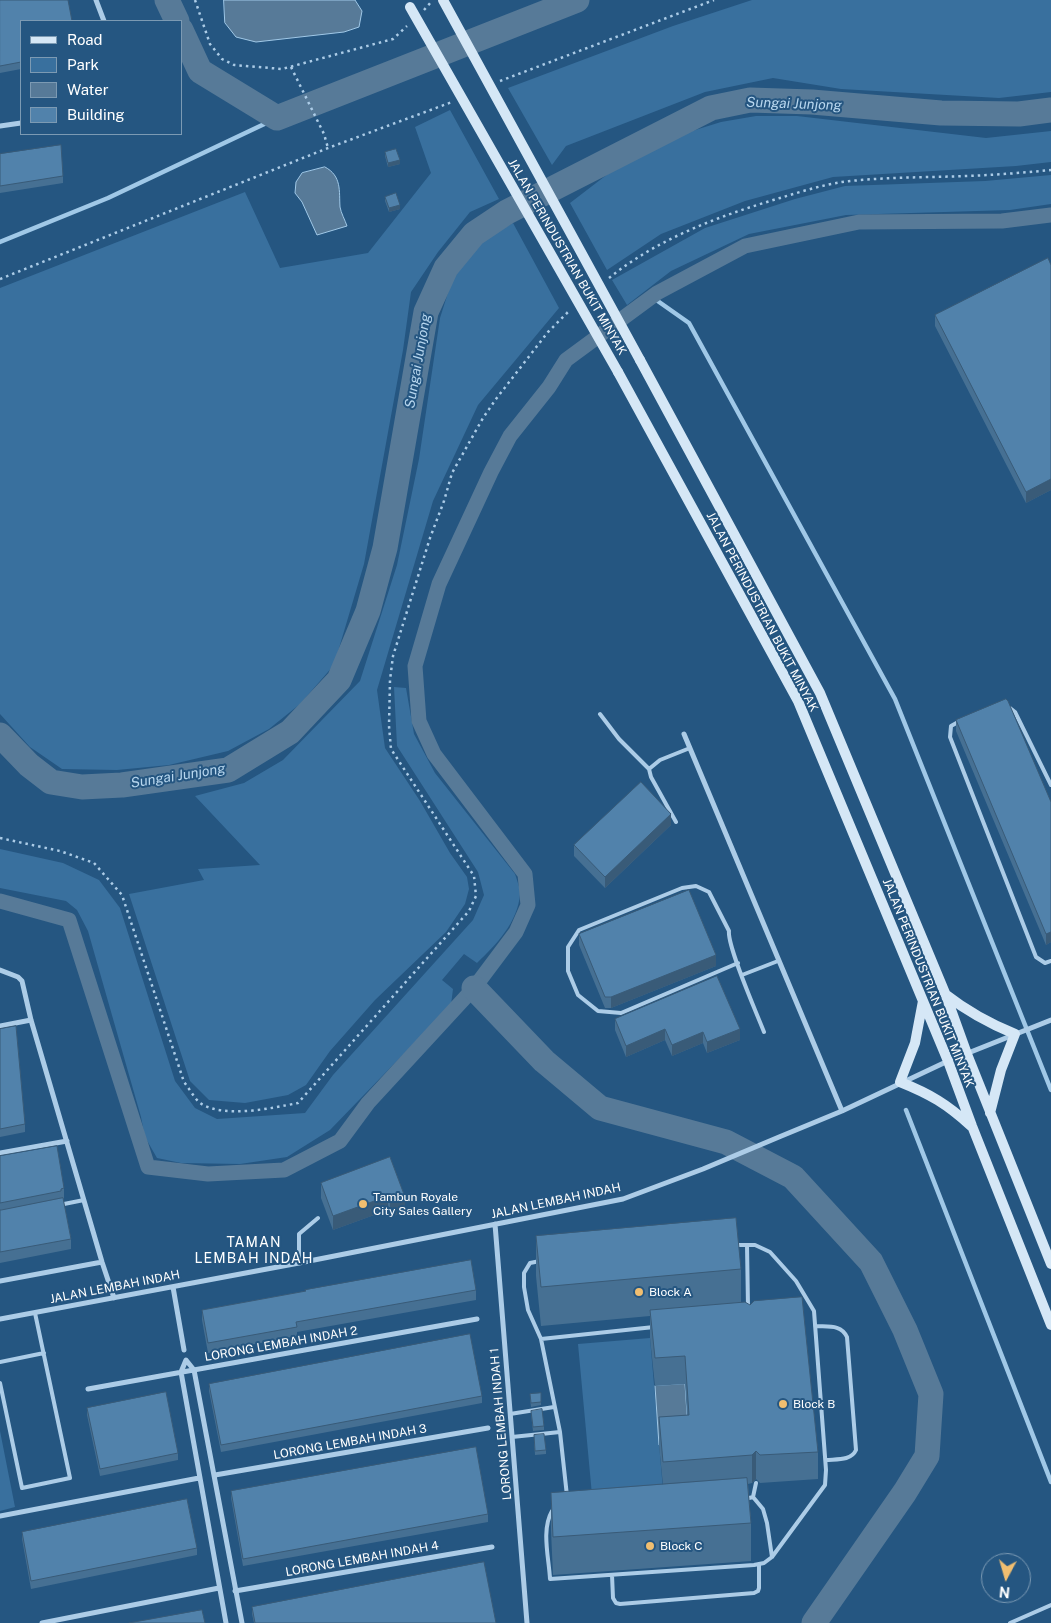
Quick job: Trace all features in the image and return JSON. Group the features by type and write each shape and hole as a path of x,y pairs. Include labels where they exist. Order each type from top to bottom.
{"main road":[{"name":"JALAN PERINDUSTRIAN BUKIT MINYAK","path":"443,0 820,693 945,993 966,1054 1051,1264"},
{"name":"JALAN PERINDUSTRIAN BUKIT MINYAK","path":"408,4 618,372 798,702 948,1061 1051,1325"},
{"path":"945,993 966,1011 991,1024 1023,1031 1001,1070 990,1113"},
{"path":"923,1001 916,1043 900,1082 942,1102 972,1126"}],"street":[{"path":"96,0 104,20"},
{"path":"0,126 20,123"},
{"path":"684,734 842,1111"},
{"path":"0,970 18,977 22,981 31,1020 114,1298"},
{"path":"0,1026 31,1020"},
{"name":"JALAN LEMBAH INDAH","path":"0,1319 299,1263 623,1199 703,1169 842,1111 948,1061 1051,1020"},
{"path":"0,1153 67,1141"},
{"name":"LORONG LEMBAH INDAH 1","path":"495,1224 527,1623"},
{"path":"0,1281 102,1262"},
{"path":"173,1287 184,1350"},
{"name":"LORONG LEMBAH INDAH 2","path":"88,1389 477,1319"},
{"path":"226,1623 181,1372 186,1360 194,1370 242,1623"},
{"name":"LORONG LEMBAH INDAH 3","path":"215,1475 488,1428"},
{"path":"0,1516 199,1478"},
{"name":"LORONG LEMBAH INDAH 4","path":"236,1591 492,1547"},
{"path":"42,1623 219,1588"}],"lane":[{"path":"1004,704 1015,712 1051,785"},
{"path":"600,714 619,739 648,770 676,822"},
{"path":"966,718 951,726 950,737 1036,957 1045,963 1051,960"},
{"path":"648,770 660,760 690,748"},
{"path":"738,963 621,1013 598,1012 578,995 568,971 568,947 580,930 682,888 696,886 709,892 729,931 728,938 738,963 764,1032"},
{"path":"742,975 778,961"},
{"path":"56,1205 84,1200"},
{"path":"299,1263 299,1234 318,1218"},
{"path":"559,1506 553,1510 548,1518 550,1580 764,1563 772,1557 825,1485 826,1460 814,1311 796,1281 770,1252 755,1245 732,1245"},
{"path":"747,1245 748,1317"},
{"path":"543,1260 530,1263 524,1273 524,1287 528,1310 541,1339 560,1432 568,1506"},
{"path":"0,1383 22,1488 70,1478 35,1312"},
{"path":"541,1339 660,1326"},
{"path":"815,1326 844,1330 847,1337 856,1450 849,1458 826,1460"},
{"path":"0,1362 44,1353"},
{"path":"510,1414 554,1407"},
{"path":"512,1436 560,1432"},
{"path":"753,1497 756,1483"},
{"path":"753,1497 763,1509 772,1557"},
{"path":"739,1499 753,1497"},
{"path":"612,1575 613,1598 620,1604 754,1593 759,1588 759,1564"},
{"path":"1010,1623 1051,1605"}],"path":[{"path":"196,0 210,44 222,59 234,65 282,69 291,67 394,38 408,25"},
{"path":"422,11 433,0"},
{"path":"495,83 714,0"},
{"path":"291,67 324,134 328,148"},
{"path":"0,279 328,148 459,99"},
{"path":"605,282 673,237 757,204 799,192 840,182 1051,170"},
{"path":"0,838 60,851 94,863 122,895 184,1082 199,1102 213,1109 257,1111 298,1103 458,924 469,911 476,896 474,876 391,749 389,689 393,656 452,473 496,399 548,332 576,305"}],"green space":[{"path":"752,0 1051,0 1051,92 999,98 841,89 773,78 705,92 566,146 552,165 508,88 673,26"},
{"path":"450,110 499,199 470,212 438,252 411,292 403,350 364,564 334,665 300,704 269,729 228,751 169,765 117,770 62,769 30,747 0,714 0,288 245,192 280,268 368,253 431,173 415,127"},
{"path":"756,116 797,116 986,138 1051,131 1051,162 1016,166 833,177 745,201 661,234 607,270 570,203 630,157 676,136 721,122"},
{"path":"1051,175 1051,204 1010,210 846,215 749,234 671,271 627,305 612,280 705,228 795,199 845,186 985,181"},
{"path":"513,223 559,308 478,405 433,501 377,690 385,748 467,877 469,889 465,904 446,932 375,1000 330,1051 306,1085 288,1095 245,1103 209,1100 190,1081 129,894 204,880 198,869 260,865 195,796 244,783 283,760 360,681 397,565 419,459 440,318 453,277 475,245"},
{"path":"394,687 406,688 414,734 435,773 515,874 520,894 511,923 498,941 477,963 464,954 442,980 453,989 451,1005 330,1130 287,1157 240,1164 181,1163 157,1158 145,1137 88,931 77,910 66,901 0,888 0,849 63,863 99,880 120,908 175,1081 195,1108 217,1119 305,1113 333,1075 473,920 484,895 478,872 397,746"},
{"path":"650,1338 663,1490 592,1495 578,1344"},
{"path":"0,1431 15,1507 0,1511"}],"water":[{"path":"224,0 355,0 362,11 359,27 344,32 256,42 236,37 225,23"},
{"path":"325,167 337,179 341,212 347,226 317,235 302,202 295,193 296,182 302,173"},
{"path":"685,1384 689,1443 659,1445 655,1386"}],"building":[{"path":"0,0 68,0 72,20 20,20 20,62 0,66"},
{"path":"61,145 63,176 0,186 0,154"},
{"path":"396,149 400,160 388,163 385,152"},
{"path":"396,193 400,205 389,208 385,197"},
{"path":"1048,258 1051,265 1051,479 1026,492 935,315"},
{"path":"1006,699 1051,802 1051,932 1046,934 956,720"},
{"path":"641,782 671,814 605,877 574,845"},
{"path":"689,890 716,955 611,997 605,997 579,934"},
{"path":"717,976 740,1029 707,1042 703,1032 672,1045 665,1029 626,1046 615,1019"},
{"path":"16,1026 25,1124 0,1129 0,1029"},
{"path":"57,1146 64,1188 61,1191 0,1203 0,1156"},
{"path":"390,1157 405,1197 390,1203 388,1196 333,1216 321,1183"},
{"path":"63,1198 71,1239 0,1252 0,1210"},
{"path":"736,1218 741,1269 541,1287 536,1236"},
{"path":"471,1260 476,1290 296,1322 297,1327 208,1343 202,1310"},
{"path":"802,1297 818,1452 760,1455 756,1451 752,1455 663,1462 659,1417 689,1415 685,1356 655,1358 650,1310 745,1302 750,1305 754,1301"},
{"path":"470,1334 482,1396 221,1445 209,1384"},
{"path":"166,1392 178,1453 100,1469 87,1408"},
{"path":"541,1393 541,1402 531,1403 530,1394"},
{"path":"542,1409 544,1426 533,1427 531,1411"},
{"path":"544,1434 546,1450 535,1451 534,1435"},
{"path":"476,1447 488,1514 243,1559 231,1491"},
{"path":"747,1478 751,1523 553,1537 551,1493"},
{"path":"187,1499 197,1548 31,1581 22,1532"},
{"path":"484,1562 496,1623 255,1623 252,1607"},
{"path":"202,1610 205,1623 129,1623"}],"waterway":[{"path":"167,0 177,20"},
{"path":"182,32 200,71 277,118 577,0"},
{"name":"Sungai Junjong","path":"0,735 29,765 51,782 82,787 122,785 228,770 290,732 339,680 368,611 385,548 426,312 446,268 474,234 507,212 711,108 750,100 812,102 941,113 1019,114 1051,110"},
{"path":"0,242 108,198 277,118"},
{"path":"0,901 69,920 148,1167 208,1174 284,1170 340,1141 368,1103 474,988 516,932 528,905 525,874 434,754 419,721 415,666 439,584 491,472 510,436 549,387 566,360 657,293 745,246 859,222 1002,221 1051,215"},
{"path":"652,297 689,323 895,699 1051,1090"},
{"path":"474,988 544,1061 600,1108 726,1142 793,1177 871,1262 905,1330 931,1394 927,1456 905,1492 814,1623"},
{"path":"906,1110 1051,1482"}],"place":[{"name":"Tambun Royale City Sales Gallery","path":"363,1204"},
{"name":"Block A","path":"639,1292"},
{"name":"Block B","path":"783,1404"},
{"name":"Block C","path":"650,1546"}],"district":[{"name":"TAMAN LEMBAH INDAH","path":"254,1252"}]}
